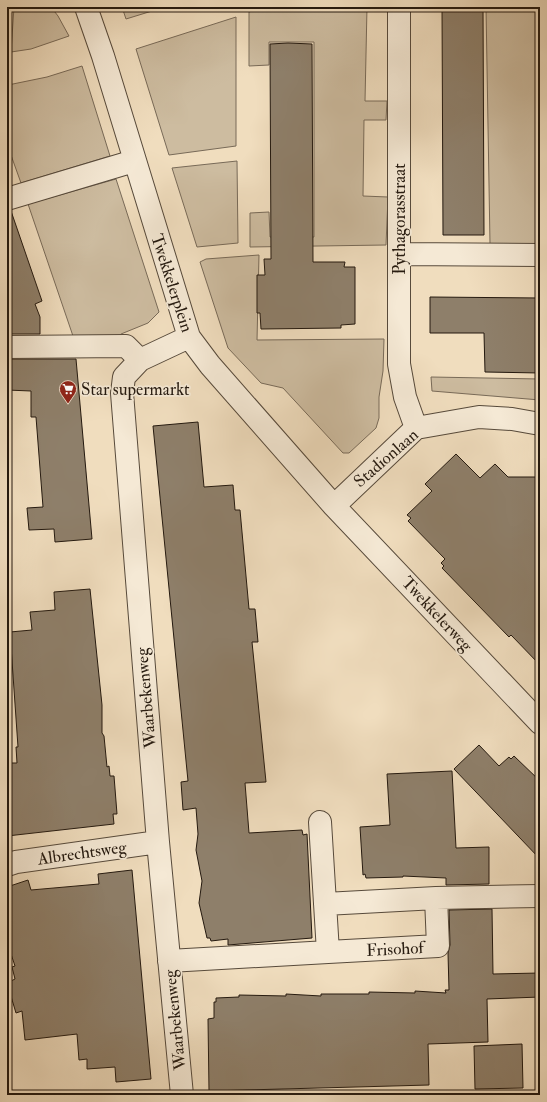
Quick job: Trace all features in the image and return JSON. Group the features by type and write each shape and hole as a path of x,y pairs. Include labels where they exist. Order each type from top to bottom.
{"street":[{"name":"Twekkelerplein","path":"86,7 188,337 210,365 334,506"},
{"name":"Pythagorasstraat","path":"399,7 399,364 405,397 416,428"},
{"path":"7,199 134,160"},
{"path":"398,254 540,255"},
{"name":"Waarbekenweg","path":"182,1095 158,842 122,393 124,377 140,360 188,337"},
{"path":"7,347 126,346 140,360"},
{"name":"Stadionlaan","path":"334,506 416,428 479,417 512,419 540,424"},
{"name":"Twekkelerweg","path":"334,506 540,723"},
{"path":"320,822 328,952"},
{"name":"Albrechtsweg","path":"7,865 158,842"},
{"path":"325,904 436,898 540,896"},
{"name":"Frisohof","path":"169,961 438,946 436,898"}],"shaded area":[{"path":"14,7 51,7 58,16 69,36 31,49 11,52"},
{"path":"122,7 165,7 126,19"},
{"path":"266,7 367,7 365,101 387,101 386,120 364,120 363,196 388,197 386,245 250,247 250,213 269,212 270,237 314,237 314,42 269,42 269,65 249,66 249,12"},
{"path":"486,7 540,7 540,245 490,244"},
{"path":"236,17 236,146 169,155 136,49"},
{"path":"82,66 110,156 21,183 7,144 8,85 47,77"},
{"path":"237,161 238,243 197,247 172,168"},
{"path":"116,179 159,312 148,323 121,334 116,340 74,339 28,204"},
{"path":"259,255 257,340 384,339 383,371 379,397 379,418 376,428 349,453 343,453 283,388 261,383 228,348 200,262 206,259"},
{"path":"431,377 540,379 540,400 432,391"}],"building":[{"path":"442,7 483,7 484,235 443,235"},
{"path":"270,44 312,44 313,262 345,262 344,267 355,267 355,324 341,325 341,328 261,329 260,313 257,313 257,275 265,275 264,259 271,259"},
{"path":"7,211 11,211 42,301 35,304 40,317 40,334 7,334"},
{"path":"430,297 540,298 540,373 485,372 484,333 430,333"},
{"path":"7,359 76,359 92,539 55,542 54,529 29,530 27,508 43,507 36,417 31,417 31,391 7,390"},
{"path":"198,422 204,487 233,485 235,510 240,510 249,609 255,609 258,642 252,642 266,782 245,783 249,833 302,830 303,835 307,834 312,938 228,945 228,939 211,941 210,938 207,938 199,903 202,881 196,850 198,834 196,808 183,810 181,782 188,781 153,426"},
{"path":"456,454 480,478 495,464 508,477 540,477 540,665 511,635 509,637 442,568 444,566 441,563 445,559 408,521 411,518 407,515 432,491 425,484"},
{"path":"90,589 102,705 102,733 104,736 107,767 109,766 110,776 114,776 117,814 113,814 114,824 7,836 7,811 11,810 10,763 17,763 16,747 18,747 10,632 32,630 30,612 55,610 54,592"},
{"path":"479,745 499,766 509,757 511,759 514,756 540,781 540,859 454,769"},
{"path":"452,771 456,848 489,847 489,884 446,885 446,878 403,876 366,878 365,874 363,875 360,827 390,825 387,774"},
{"path":"132,870 151,1079 116,1082 115,1067 87,1069 87,1059 79,1060 77,1034 25,1040 22,1011 16,1013 7,983 15,979 12,967 15,966 7,942 7,887 28,880 31,890 99,884 98,874"},
{"path":"492,909 493,974 540,973 540,997 487,999 488,1042 428,1044 429,1085 209,1091 208,1019 214,1018 214,1002 216,1002 216,998 239,997 239,995 286,996 286,994 321,996 321,994 369,994 369,992 415,993 415,991 446,993 445,990 449,990 449,910"},
{"path":"522,1044 523,1088 475,1089 474,1046"}],"place":[{"name":"Star supermarkt","path":"68,404"}]}
